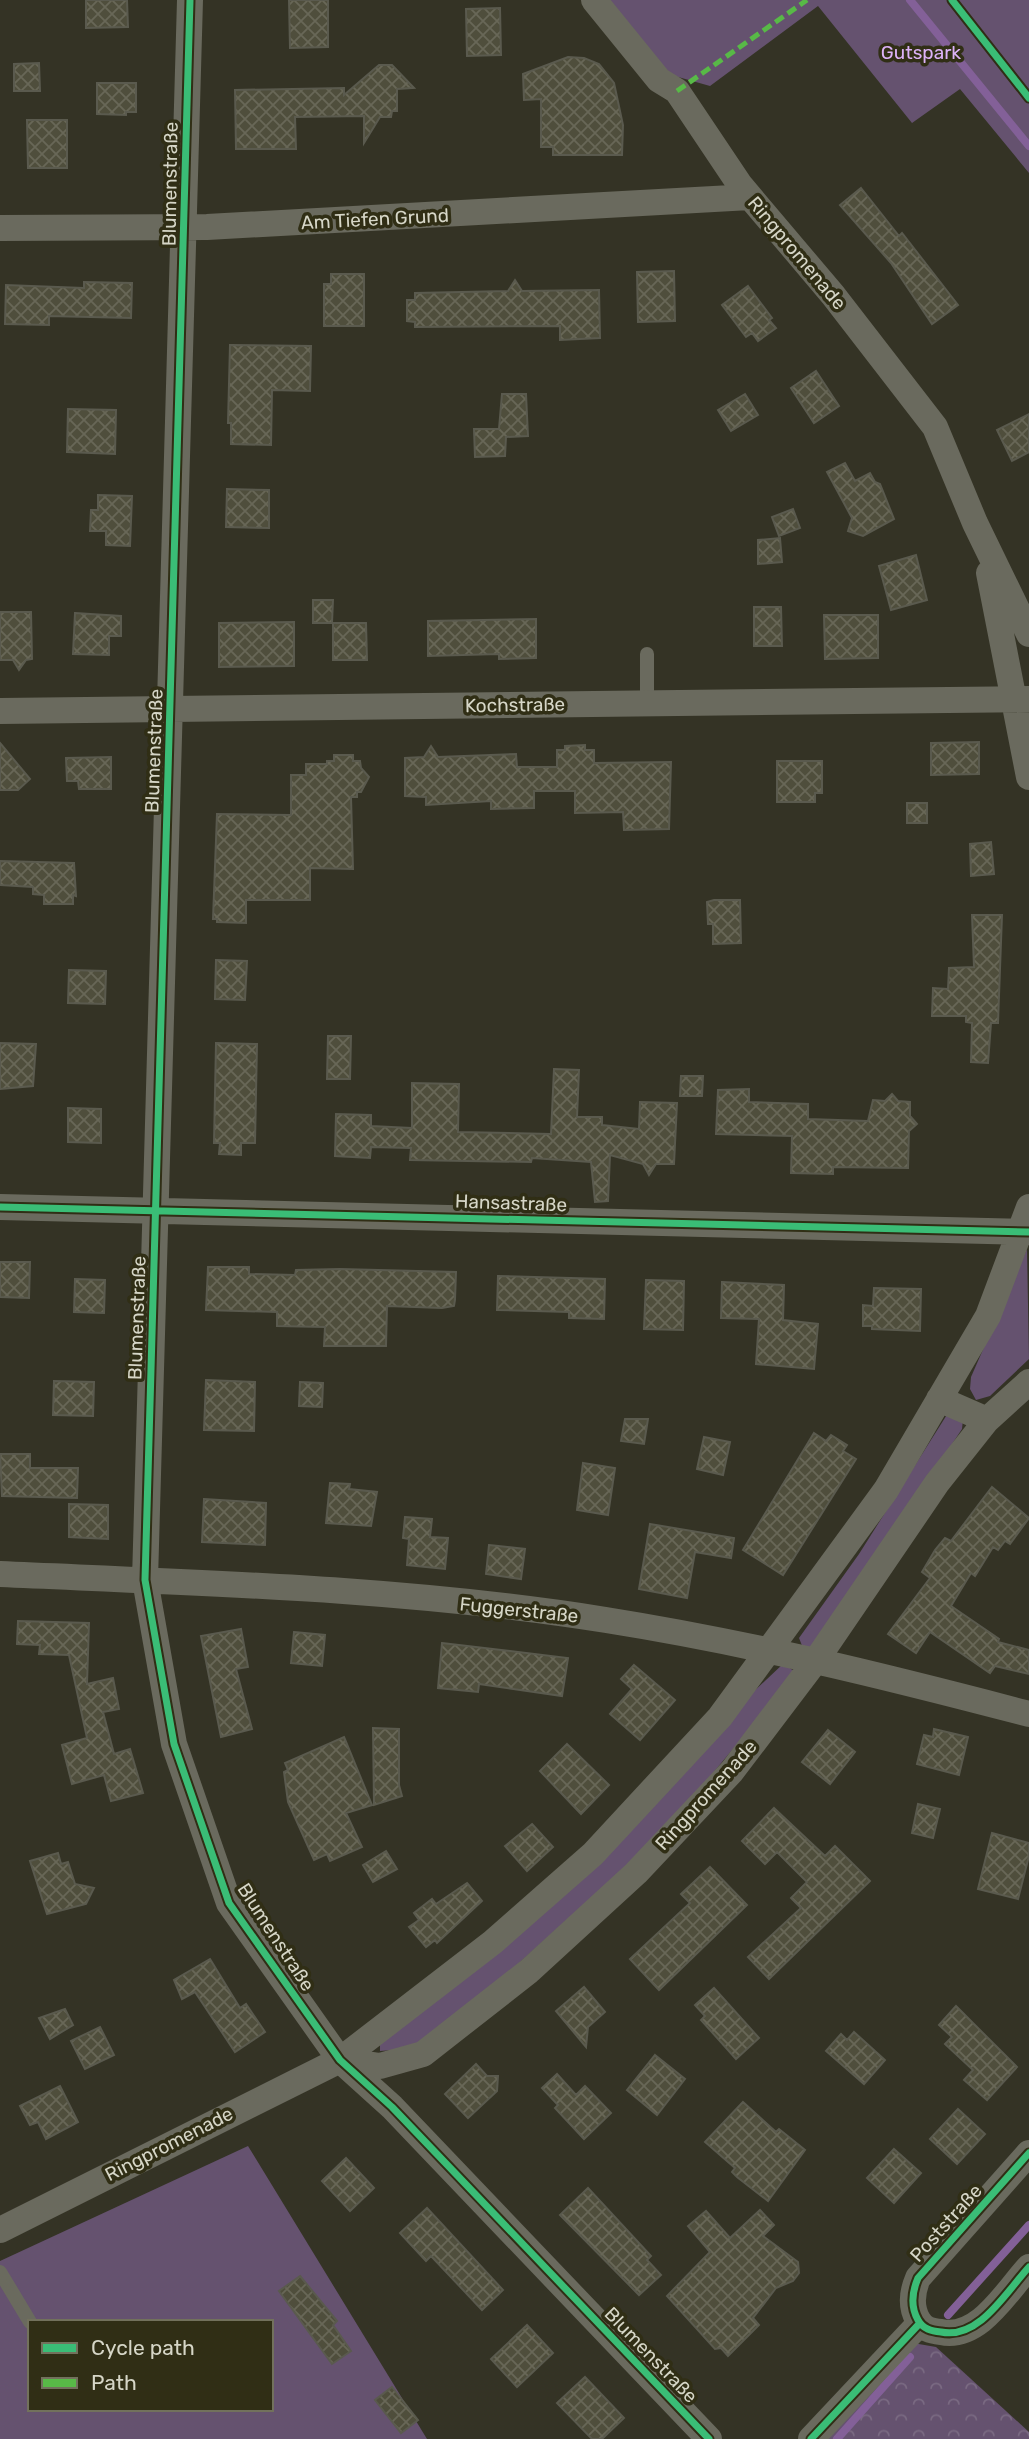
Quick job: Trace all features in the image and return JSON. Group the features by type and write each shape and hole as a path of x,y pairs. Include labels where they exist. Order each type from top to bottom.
{"street":[{"name":"Blumenstraße","path":"190,0 186,227 145,1580 174,1744 229,1903 340,2060 392,2106 709,2439"},
{"name":"Ringpromenade","path":"594,0 659,80 677,92 750,198 833,295 935,426 975,523 1029,634"},
{"name":"Am Tiefen Grund","path":"0,228 186,227 750,198"},
{"name":"Ringpromenade","path":"975,523 1021,699 1029,777"},
{"name":"Kochstraße","path":"0,711 1021,699"},
{"name":"Hansastraße","path":"0,1207 1025,1232"},
{"name":"Ringpromenade","path":"0,2230 340,2060 493,1942 593,1854 720,1717 886,1490 988,1315 1025,1232 1029,1207"},
{"name":"Ringpromenade","path":"340,2060 380,2066 423,2054 529,1970 636,1873 732,1771 817,1659 937,1483 987,1420 1029,1382"},
{"path":"939,1399 987,1420"},
{"name":"Fuggerstraße","path":"0,1573 375,1594 604,1619 817,1659 1029,1714"},
{"name":"Poststraße","path":"920,2323 913,2311 912,2291 918,2278 1029,2153"},
{"path":"811,2439 920,2323 929,2330 950,2334 963,2333 976,2325 1029,2267"}],"lane":[{"path":"647,654 647,704"},
{"path":"0,2272 29,2320"}],"green space":[{"name":"Gutspark","path":"605,0 1029,0 1029,173 960,89 912,123 818,6 710,86 664,73"},
{"path":"1027,1249 1029,1359 990,1396 976,1400 970,1389 971,1377"},
{"path":"948,1413 963,1419 962,1429 817,1647 803,1648 799,1638 859,1554"},
{"path":"784,1663 796,1673 664,1832 486,1993 424,2039 406,2049 380,2051 380,2043"},
{"path":"248,2146 427,2439 0,2439 0,2261"},
{"path":"907,2342 936,2347 1029,2432 1029,2439 818,2439"}],"building":[{"path":"86,0 127,0 128,27 86,28"},
{"path":"289,0 328,0 328,47 290,48"},
{"path":"500,8 501,55 467,56 466,9"},
{"path":"568,57 584,58 599,64 614,83 623,125 622,155 553,155 553,147 541,147 541,99 524,100 523,74"},
{"path":"39,63 40,91 14,91 14,64"},
{"path":"379,65 392,65 414,88 397,89 397,111 392,111 391,117 380,117 364,143 364,116 295,117 296,149 236,149 235,90 344,88 344,95"},
{"path":"97,83 136,83 136,112 126,112 126,115 97,114"},
{"path":"27,120 67,120 67,168 28,168"},
{"path":"861,188 899,236 902,233 958,305 932,324 891,263 840,205"},
{"path":"674,271 675,321 638,322 637,272"},
{"path":"331,274 364,274 364,326 324,326 324,284 331,284"},
{"path":"515,280 522,291 599,290 600,338 560,340 560,326 415,327 415,322 407,321 407,300 415,300 415,293 508,291"},
{"path":"84,282 132,283 131,318 49,316 49,325 5,324 6,285 84,288"},
{"path":"748,286 772,318 769,320 776,328 758,341 752,333 746,337 722,305"},
{"path":"230,345 311,346 310,391 272,390 271,445 231,444 231,423 228,423"},
{"path":"816,371 839,406 814,423 791,388"},
{"path":"502,394 526,394 528,436 506,437 505,456 475,457 474,429 499,429"},
{"path":"745,394 758,415 731,431 718,410"},
{"path":"68,409 116,410 115,454 67,452"},
{"path":"1029,414 1029,452 1012,461 997,430"},
{"path":"845,463 855,481 870,473 875,482 880,484 894,519 863,536 848,531 852,518 827,472"},
{"path":"227,489 269,490 269,528 226,527"},
{"path":"98,495 132,496 130,546 106,545 106,531 90,531 91,510 98,510"},
{"path":"793,509 800,528 779,536 772,517"},
{"path":"780,538 782,562 758,564 758,540"},
{"path":"916,555 927,600 891,610 879,566"},
{"path":"313,600 333,600 332,623 313,623"},
{"path":"754,607 781,607 782,646 754,646"},
{"path":"0,612 31,612 32,659 26,660 19,670 13,660 0,660"},
{"path":"75,613 121,616 121,636 109,636 109,655 73,654"},
{"path":"824,615 878,615 878,658 825,659"},
{"path":"536,619 536,658 499,659 499,654 428,656 428,621"},
{"path":"294,622 294,666 219,667 219,623"},
{"path":"333,623 366,623 367,660 333,660"},
{"path":"979,742 979,774 931,775 931,743"},
{"path":"0,743 30,779 18,790 0,790"},
{"path":"585,745 585,750 594,750 594,763 671,762 669,829 624,830 623,812 575,813 575,791 534,791 534,808 491,809 491,801 426,805 426,797 405,796 405,758 424,757 431,746 438,757 516,754 517,767 557,767 557,750 565,750 565,746"},
{"path":"334,755 353,755 353,761 360,761 361,768 369,777 361,792 357,792 357,797 351,797 353,869 310,868 310,900 246,900 246,923 217,922 217,919 213,919 217,814 291,815 291,775 306,775 306,764 327,764 327,761 334,761"},
{"path":"111,757 111,789 79,789 78,781 67,781 66,758"},
{"path":"777,761 822,761 822,793 815,793 815,802 777,802"},
{"path":"907,803 927,803 927,823 907,823"},
{"path":"991,842 994,874 971,876 970,844"},
{"path":"0,861 74,863 76,896 73,895 73,904 44,904 44,895 33,894 33,887 0,885"},
{"path":"740,900 741,943 713,944 713,924 708,924 707,902"},
{"path":"972,915 1002,915 998,1023 991,1023 988,1063 971,1062 972,1023 966,1022 966,1016 932,1016 933,988 948,989 949,968 974,967"},
{"path":"216,960 247,961 245,1000 215,999"},
{"path":"69,970 106,971 105,1004 68,1003"},
{"path":"328,1036 351,1036 350,1079 327,1079"},
{"path":"0,1043 36,1044 33,1086 0,1089"},
{"path":"216,1043 257,1044 255,1143 241,1143 241,1155 219,1154 220,1143 214,1143"},
{"path":"554,1069 579,1070 577,1117 602,1117 602,1125 639,1129 640,1102 677,1103 674,1164 656,1164 649,1175 643,1164 610,1155 608,1201 595,1202 591,1162 532,1158 531,1162 410,1160 411,1148 371,1147 370,1158 335,1156 336,1114 371,1115 371,1126 412,1128 412,1083 459,1084 458,1132 551,1134"},
{"path":"681,1076 703,1076 702,1096 680,1096"},
{"path":"749,1089 749,1102 808,1104 808,1119 868,1121 873,1100 885,1101 892,1094 898,1101 910,1102 910,1116 917,1124 909,1131 908,1168 833,1167 833,1174 791,1173 792,1136 716,1134 718,1090"},
{"path":"68,1108 101,1109 101,1143 68,1142"},
{"path":"0,1262 30,1262 29,1298 0,1297"},
{"path":"208,1267 249,1267 249,1274 295,1275 296,1270 340,1269 456,1272 455,1300 454,1306 442,1308 387,1306 386,1346 324,1346 325,1327 277,1326 277,1312 206,1310"},
{"path":"498,1276 605,1279 604,1319 569,1318 569,1312 497,1310"},
{"path":"75,1279 105,1280 104,1313 74,1312"},
{"path":"646,1280 684,1281 683,1330 644,1329"},
{"path":"722,1282 784,1285 783,1320 818,1324 814,1369 756,1364 759,1319 721,1318"},
{"path":"874,1288 921,1289 920,1331 872,1329 872,1326 863,1326 863,1305 873,1306"},
{"path":"206,1380 255,1382 254,1431 204,1430"},
{"path":"54,1381 94,1382 93,1416 53,1415"},
{"path":"300,1382 323,1383 322,1407 299,1406"},
{"path":"625,1419 648,1419 644,1444 621,1441"},
{"path":"814,1433 826,1441 831,1435 847,1445 843,1451 856,1459 783,1575 743,1550"},
{"path":"704,1437 730,1442 723,1475 697,1469"},
{"path":"0,1454 30,1454 30,1468 78,1468 77,1498 2,1496"},
{"path":"583,1463 615,1468 608,1515 577,1510"},
{"path":"330,1483 350,1484 349,1489 377,1492 371,1526 326,1523"},
{"path":"992,1487 1029,1518 1010,1544 1005,1541 998,1550 993,1547 975,1576 971,1573 951,1606 999,1639 998,1642 1029,1650 1029,1674 995,1666 990,1673 930,1632 916,1653 888,1634 930,1578 922,1572 935,1550 945,1538 951,1541"},
{"path":"204,1499 266,1503 265,1545 202,1542"},
{"path":"69,1504 108,1505 108,1539 69,1537"},
{"path":"405,1517 432,1519 430,1537 448,1538 445,1569 407,1565 409,1539 403,1538"},
{"path":"650,1524 734,1538 731,1558 695,1552 687,1598 639,1589"},
{"path":"489,1545 525,1549 521,1579 486,1574"},
{"path":"18,1621 89,1623 87,1684 113,1678 119,1709 103,1712 114,1754 130,1749 143,1793 111,1801 104,1775 72,1784 62,1745 87,1738 69,1655 39,1654 40,1645 17,1644"},
{"path":"241,1629 248,1667 236,1669 252,1729 221,1737 201,1636"},
{"path":"294,1632 325,1635 322,1666 291,1663"},
{"path":"442,1643 568,1658 562,1696 479,1684 478,1692 438,1688"},
{"path":"634,1665 675,1700 640,1740 610,1714 632,1689 621,1679"},
{"path":"373,1728 399,1729 399,1785 402,1796 374,1805"},
{"path":"934,1729 968,1737 959,1775 917,1764 924,1735 933,1737"},
{"path":"828,1730 855,1752 830,1784 802,1762"},
{"path":"344,1737 372,1805 346,1813 362,1847 330,1861 327,1854 314,1860 288,1802 284,1772 288,1770 285,1763"},
{"path":"567,1744 609,1785 581,1814 540,1771"},
{"path":"918,1804 940,1809 933,1838 912,1833"},
{"path":"774,1808 825,1856 835,1846 870,1881 769,1979 748,1957 801,1908 791,1898 807,1882 777,1852 765,1864 742,1841"},
{"path":"532,1824 553,1847 527,1871 505,1846"},
{"path":"992,1833 1029,1843 1029,1856 1018,1899 978,1889"},
{"path":"386,1851 397,1869 373,1882 363,1865"},
{"path":"58,1853 61,1864 68,1862 75,1884 94,1888 86,1904 47,1914 30,1861"},
{"path":"710,1867 747,1905 659,1990 630,1959 690,1903 681,1894"},
{"path":"467,1883 482,1901 437,1943 435,1940 426,1947 409,1927 419,1920 414,1913 432,1899 436,1904"},
{"path":"210,1959 240,2008 246,2004 265,2032 235,2052 195,1992 182,1999 174,1980"},
{"path":"584,1987 605,2012 588,2027 586,2047 556,2011"},
{"path":"714,1988 759,2038 736,2059 701,2020 705,2016 695,2005"},
{"path":"956,2006 1017,2067 987,2100 964,2080 973,2070 945,2044 952,2037 939,2025"},
{"path":"65,2009 73,2025 50,2039 39,2018"},
{"path":"100,2027 114,2055 85,2069 71,2041"},
{"path":"854,2032 885,2060 864,2084 826,2051 841,2034 847,2040"},
{"path":"655,2055 685,2079 657,2115 627,2090"},
{"path":"476,2064 487,2076 498,2076 497,2091 468,2118 445,2094"},
{"path":"557,2074 576,2095 585,2086 611,2113 584,2139 555,2108 558,2105 542,2088"},
{"path":"60,2086 78,2122 46,2139 38,2122 30,2125 20,2106"},
{"path":"743,2102 776,2132 779,2129 805,2150 768,2201 737,2177 732,2172 735,2168 705,2142"},
{"path":"958,2109 985,2134 957,2164 930,2139"},
{"path":"894,2149 921,2173 894,2203 867,2178"},
{"path":"346,2158 374,2188 350,2211 322,2181"},
{"path":"588,2188 651,2256 647,2260 661,2275 639,2295 560,2215"},
{"path":"427,2208 503,2290 482,2310 431,2256 426,2261 400,2233"},
{"path":"760,2210 774,2225 763,2236 798,2262 799,2273 793,2281 776,2288 753,2318 759,2325 728,2356 721,2348 715,2349 667,2296 710,2252 688,2226 706,2211 730,2238"},
{"path":"300,2276 337,2321 333,2325 351,2351 332,2364 279,2291"},
{"path":"527,2325 553,2353 517,2387 491,2359"},
{"path":"585,2377 624,2418 602,2439 592,2439 557,2403"},
{"path":"392,2387 418,2420 401,2433 375,2400"}],"waterway":[{"path":"910,0 1029,146"},
{"path":"948,2315 1029,2225"},
{"path":"837,2439 910,2357"}],"marked path":[{"path":"677,91 807,0"}],"cycle path":[{"path":"190,0 145,1580 174,1744 229,1903 340,2060 392,2107 709,2439"},
{"path":"952,0 1029,98"},
{"path":"0,1207 1029,1232"},
{"path":"1029,2153 918,2278 913,2299 915,2315 922,2326 931,2330 955,2333 968,2329 991,2312 1029,2267"},
{"path":"811,2439 920,2323"}]}
